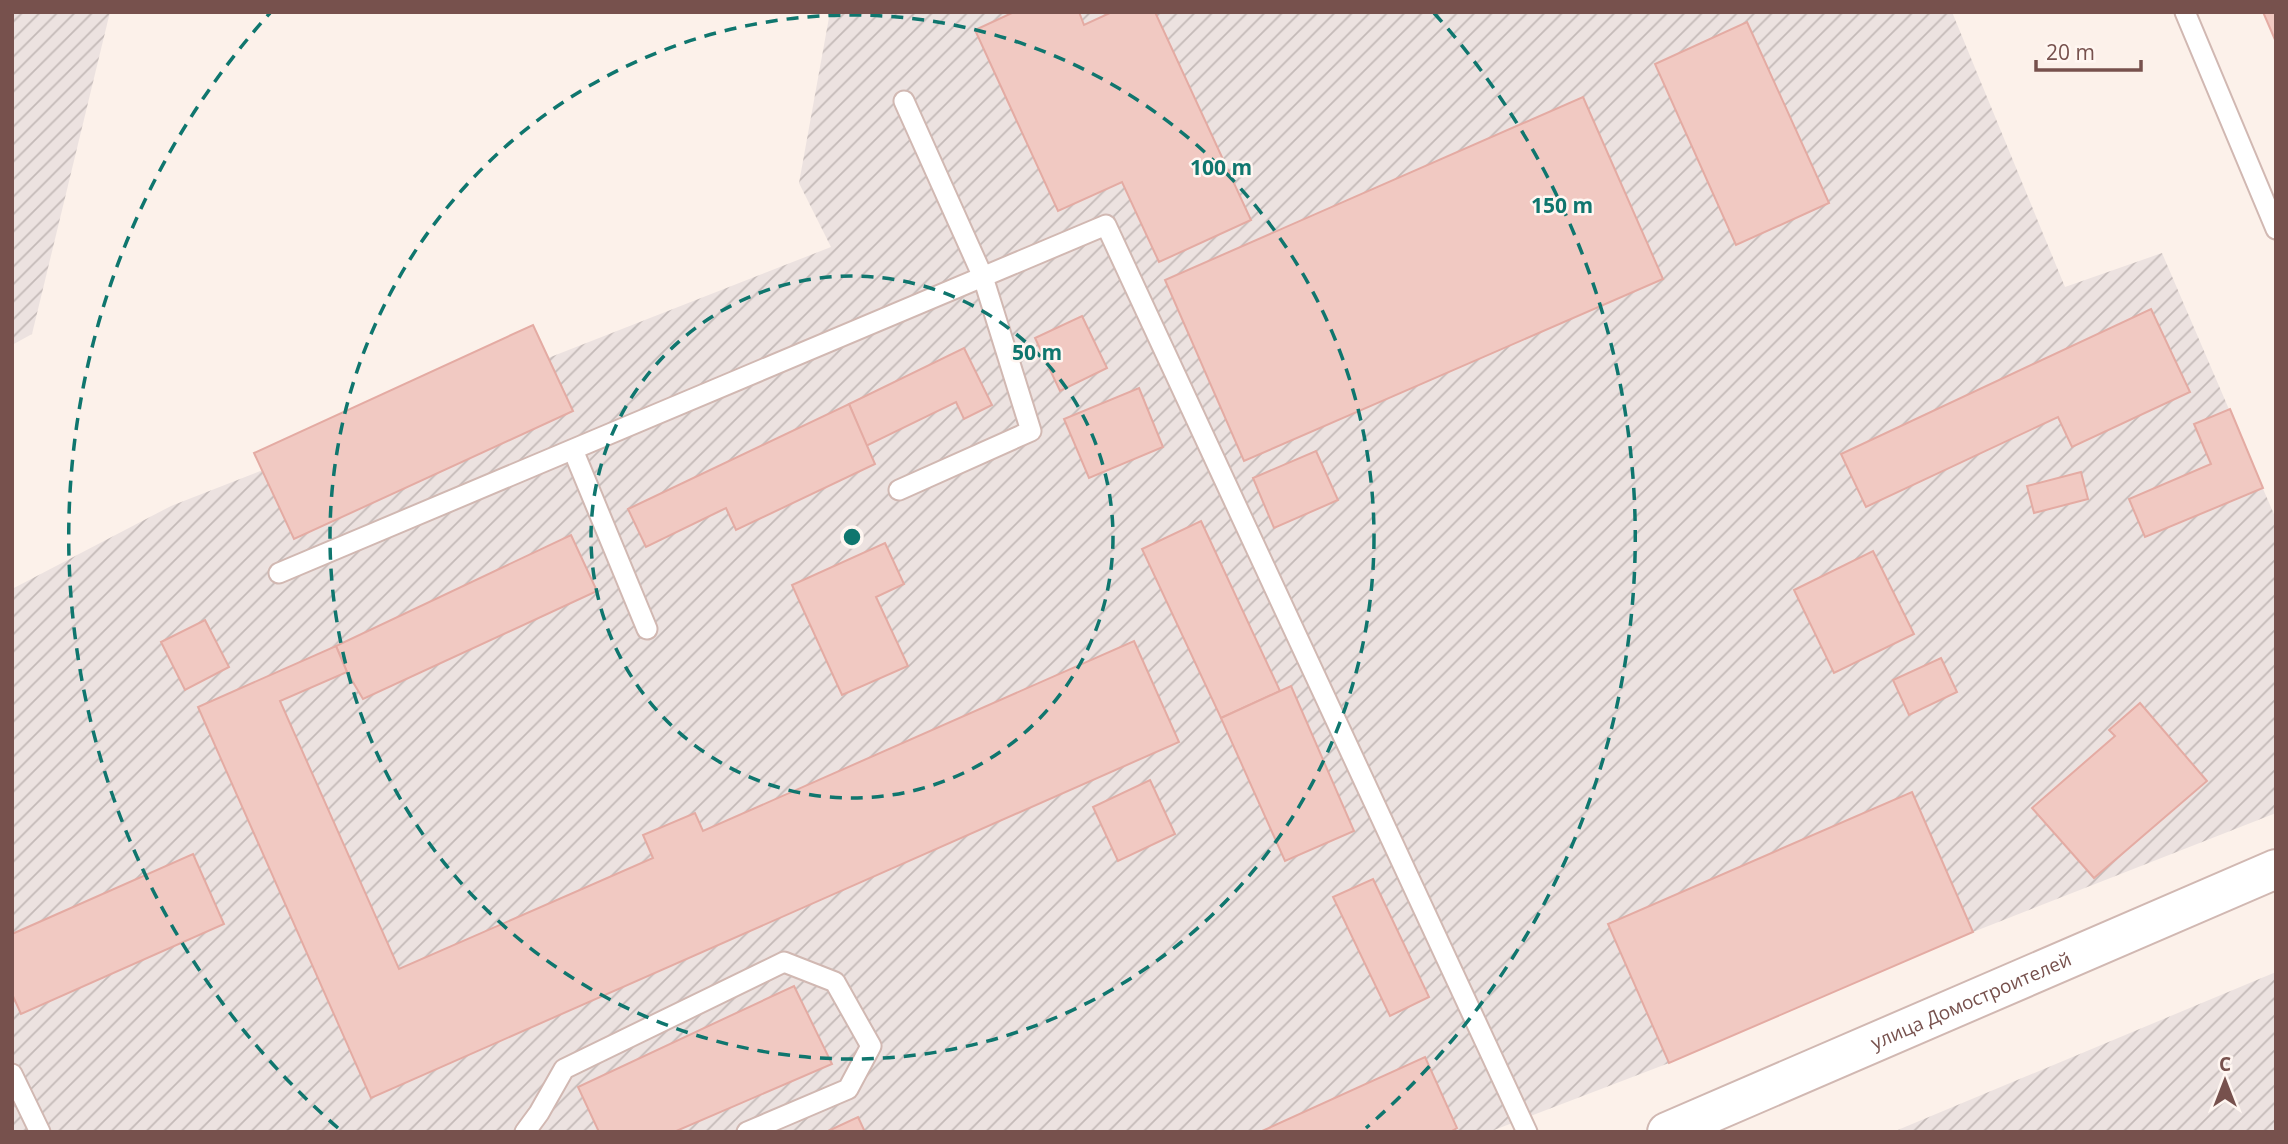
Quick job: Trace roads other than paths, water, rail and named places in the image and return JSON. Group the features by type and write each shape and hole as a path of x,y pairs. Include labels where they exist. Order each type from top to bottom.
{"street":[{"name":"улица Домостроителей","path":"1667,1132 2276,869"}],"lane":[{"path":"2185,12 2276,229"},
{"path":"899,490 1031,431 983,277 904,102"},
{"path":"279,573 1106,225 1527,1132"},
{"path":"573,450 647,629"},
{"path":"525,1132 564,1069 784,962 835,982 871,1046 848,1089 747,1132"},
{"path":"12,1074 40,1132"}]}
